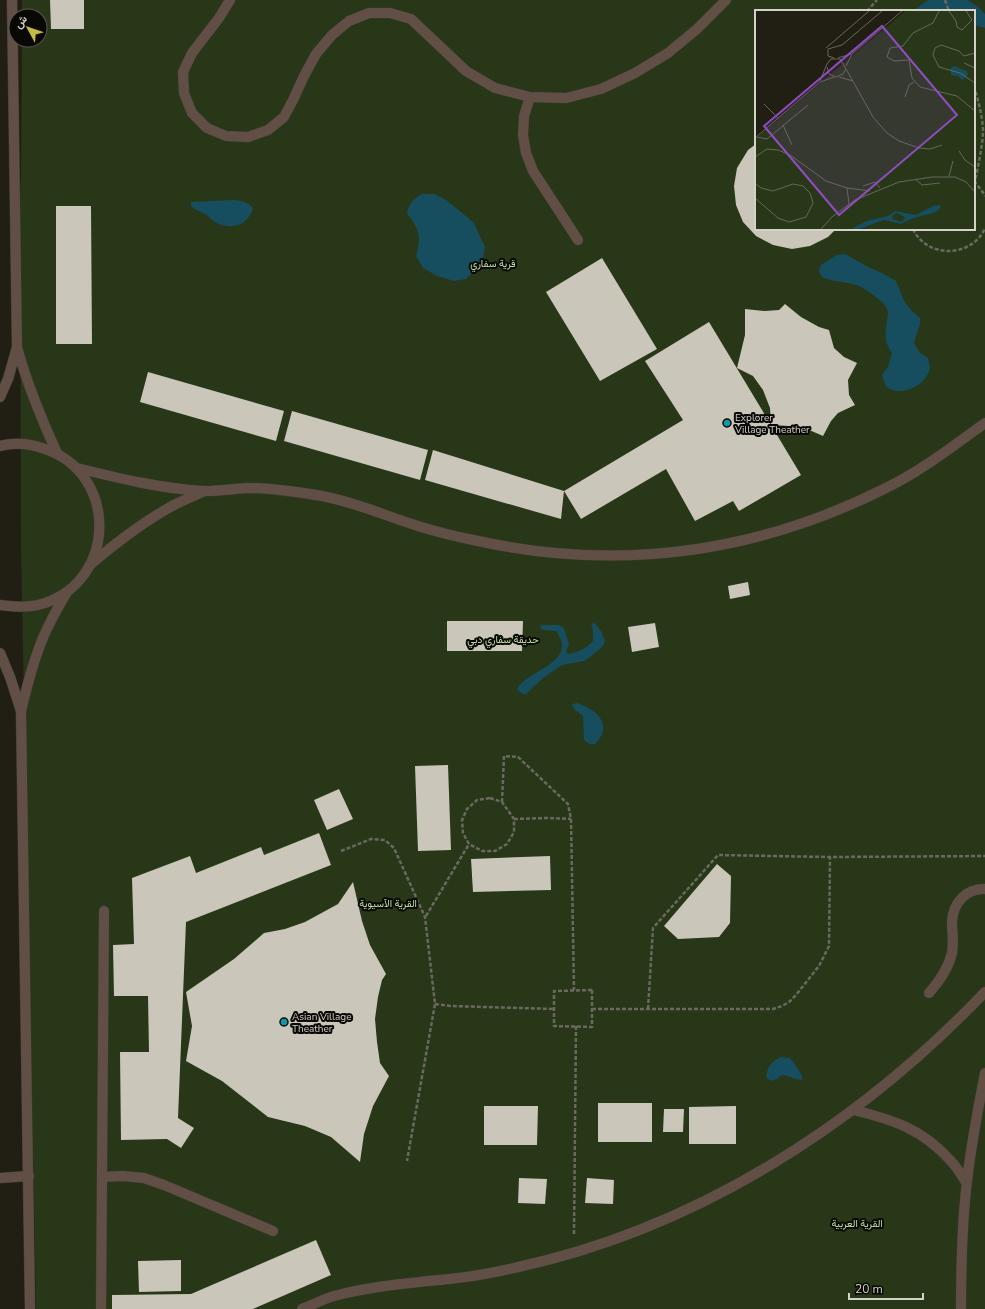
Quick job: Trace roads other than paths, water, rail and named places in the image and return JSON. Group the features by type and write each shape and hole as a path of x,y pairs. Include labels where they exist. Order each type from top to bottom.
{"street":[{"path":"0,398 8,379 17,347 12,0"},
{"path":"230,0 219,18 192,53 183,72 184,93 192,113 207,128 226,136 248,137 268,130 284,116 316,54 332,35 349,21 369,13 390,13 411,19 466,71 496,88 530,98 566,98 601,89 635,73 668,53 697,29 726,0"},
{"path":"530,98 524,116 523,135 526,153 534,171 578,240"},
{"path":"17,347 34,401 57,453"},
{"path":"77,468 140,482 204,491 248,488 292,491 314,495 342,501 420,527 479,541 538,552 598,556 658,554 717,547 776,533 833,513 888,488 939,457 985,423"},
{"path":"0,446 7,444 33,445 57,453 77,468 92,489 100,514 99,540 90,564 80,579 67,592 51,620 38,649 28,680 22,711 30,1309"},
{"path":"90,564 144,523 174,505 204,491"},
{"path":"0,605 23,608 46,603 67,592"},
{"path":"0,653 22,711"},
{"path":"930,993 940,981 948,966 952,951 952,921 955,906 964,894 978,888 985,889"},
{"path":"101,1309 104,911"},
{"path":"302,1309 334,1296 390,1285 452,1279 514,1268 574,1253 634,1232 692,1208 748,1179 802,1146 853,1110 896,1076 937,1039 985,992"},
{"path":"961,1309 961,1266 966,1182 985,1073"},
{"path":"853,1110 881,1117 907,1126 930,1141 950,1160 966,1182"},
{"path":"0,1178 28,1176"},
{"path":"102,1177 123,1176 144,1178 164,1185 273,1232"}],"water":[{"path":"928,0 967,0 977,6 985,14 985,28 975,25 975,10 914,10"},
{"path":"422,194 434,194 446,200 474,223 485,247 483,258 476,269 466,279 454,281 437,276 423,268 416,256 419,238 415,224 407,214 412,202"},
{"path":"233,200 246,203 253,208 251,214 243,223 233,226 221,225 191,206 191,202"},
{"path":"845,254 896,281 904,301 920,318 920,324 914,343 920,353 928,358 930,367 926,377 913,388 898,391 886,387 882,375 888,367 892,353 889,349 886,338 888,313 884,305 861,287 827,279 822,277 819,272 820,266 824,263 836,255"},
{"path":"594,622 601,631 605,641 603,646 584,661 562,665 543,678 525,695 517,690 529,677 556,659 561,651 562,642 556,631 544,630 540,628 541,625 559,625 564,628 569,645 566,651 568,654 582,650 593,641 593,630 591,625"},
{"path":"577,703 591,709 601,719 603,731 601,737 595,744 589,744 584,740 583,716 574,709 572,704"},
{"path":"781,1057 790,1058 802,1076 802,1080 782,1075 771,1081 766,1077 770,1065"}],"place":[{"name":"Explorer Village Theather","path":"727,423"},
{"name":"Asian Village Theather","path":"284,1022"}],"park label":[{"name":"قرية سفاري","path":"493,263"},
{"name":"حديقة سفاري دبي","path":"503,639"},
{"name":"القرية الآسيوية","path":"388,903"},
{"name":"القرية العربية","path":"857,1223"}]}
